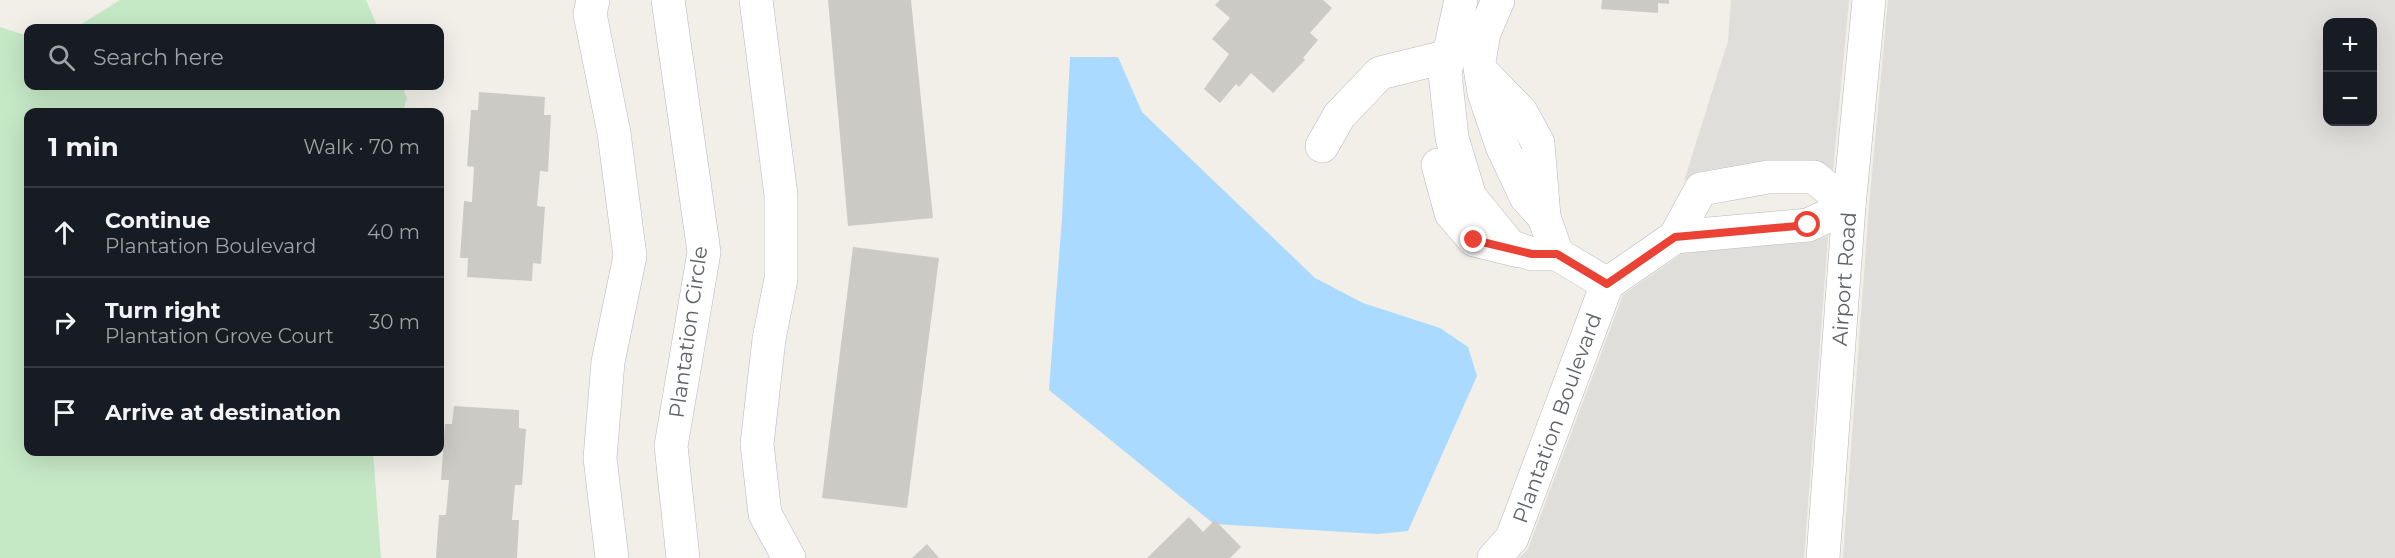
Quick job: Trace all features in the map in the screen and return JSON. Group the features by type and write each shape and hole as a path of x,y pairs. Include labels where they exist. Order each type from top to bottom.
{"street":[{"path":"593,0 590,14 614,133 630,256 608,362 600,458 612,558"},
{"name":"Plantation Circle","path":"668,0 704,252 671,446 683,558"},
{"path":"756,0 781,195 781,279 769,339 757,444 765,514 789,558"},
{"path":"1461,0 1448,62 1452,138 1470,197 1510,246 1545,254 1607,284 1675,237 1701,189 1768,177 1814,177 1849,206 1808,225 1675,237"},
{"path":"1498,0 1485,33 1479,61 1484,93 1502,146 1526,197 1544,217 1545,254"},
{"name":"Airport Road","path":"1823,558 1849,206 1869,0"},
{"path":"1322,146 1339,117 1380,73 1448,62"},
{"name":"Plantation Boulevard","path":"1494,558 1512,538 1607,284"}],"shaded area":[{"path":"1731,0 1849,0 1833,170 1813,160 1767,160 1697,172 1684,181 1728,41"},
{"path":"1888,0 2395,0 2395,558 1843,558 1869,207"},
{"path":"1828,236 1804,558 1519,558 1528,549 1623,295 1683,253 1810,242"}],"green space":[{"path":"120,0 366,0 376,24 81,24"},
{"path":"0,27 24,35 24,90 404,90 407,98 404,108 24,108 24,456 373,456 381,558 0,558"}],"water":[{"path":"1070,57 1118,57 1142,112 1315,278 1363,303 1440,328 1468,347 1477,376 1408,531 1378,534 1214,524 1049,390 1062,218"}],"building":[{"path":"828,0 911,0 933,218 848,226"},
{"path":"1220,0 1323,0 1332,8 1310,33 1318,40 1303,58 1305,60 1273,93 1251,73 1239,87 1236,84 1220,103 1204,89 1229,54 1212,39 1230,18 1215,5"},
{"path":"1602,0 1669,0 1669,4 1658,3 1658,13 1601,9"},
{"path":"479,92 545,97 544,115 551,115 548,172 540,171 537,206 545,207 541,264 533,263 532,281 467,277 468,258 460,258 464,201 472,202 474,167 467,166 471,110 478,110"},
{"path":"853,247 939,258 907,508 822,498"},
{"path":"454,406 519,410 519,428 526,429 522,485 515,485 512,520 519,520 517,558 436,558 439,515 446,515 449,480 441,480 445,424 452,424"},
{"path":"1189,517 1203,532 1215,520 1241,547 1230,558 1147,558"},
{"path":"927,544 939,558 912,558"}],"route":[{"path":"1474,240 1532,254 1557,254 1607,284 1675,237 1808,225"}]}
